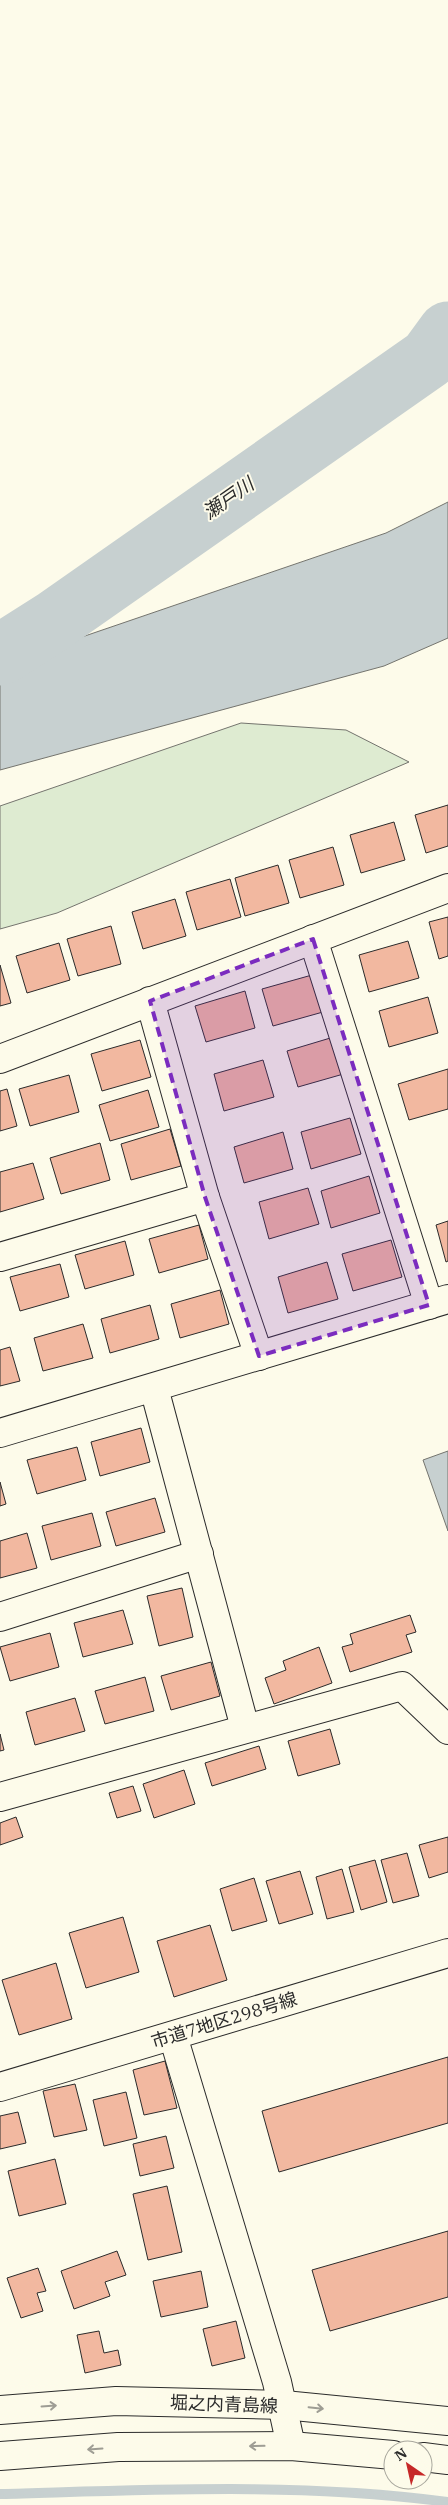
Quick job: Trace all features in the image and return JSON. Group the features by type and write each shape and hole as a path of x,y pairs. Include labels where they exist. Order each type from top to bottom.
{"street":[{"path":"0,1059 448,888"},
{"path":"0,1433 438,1302 313,939"},
{"path":"150,1001 205,1197 259,1356"},
{"path":"0,1257 205,1197"},
{"path":"154,1388 245,1728"},
{"path":"0,1618 198,1554"},
{"path":"0,1797 402,1686 448,1730"},
{"name":"市道7地区298号線","path":"0,2087 448,1953"},
{"path":"173,2036 284,2405 291,2446"},
{"name":"堀之内青島線","path":"0,2410 116,2401 284,2405 448,2421"},
{"path":"0,2456 118,2447 291,2446 383,2454"},
{"path":"433,2458 448,2460"}],"highlighted area":[{"path":"313,939 429,1305 259,1356 205,1197 150,1001"}],"green space":[{"path":"241,723 346,730 409,762 57,913 0,929 0,806"}],"shaded area":[{"path":"448,502 448,638 384,666 0,770 0,665 386,533"},
{"path":"448,1451 448,1531 423,1460"}],"building":[{"path":"448,805 448,846 426,853 415,815"},
{"path":"394,822 405,860 361,873 350,835"},
{"path":"333,847 344,885 300,898 289,860"},
{"path":"278,865 289,903 245,916 235,878"},
{"path":"230,879 241,917 197,930 186,892"},
{"path":"175,899 186,936 143,949 132,912"},
{"path":"448,917 448,956 439,959 429,922"},
{"path":"111,926 121,964 78,976 67,939"},
{"path":"408,941 419,978 369,992 359,955"},
{"path":"59,943 70,980 27,993 16,956"},
{"path":"0,965 11,1003 0,1006"},
{"path":"312,975 323,1012 273,1026 262,989"},
{"path":"245,991 255,1028 206,1042 195,1006"},
{"path":"428,997 438,1033 389,1047 379,1011"},
{"path":"337,1036 347,1073 298,1087 287,1051"},
{"path":"140,1040 151,1077 102,1091 91,1054"},
{"path":"263,1060 274,1097 224,1111 214,1074"},
{"path":"448,1069 448,1109 409,1120 398,1084"},
{"path":"69,1075 79,1112 30,1126 19,1089"},
{"path":"7,1089 17,1126 0,1131 0,1091"},
{"path":"148,1090 159,1127 110,1141 99,1105"},
{"path":"350,1118 361,1154 311,1169 301,1132"},
{"path":"170,1129 181,1166 131,1180 121,1144"},
{"path":"283,1132 293,1169 244,1183 234,1147"},
{"path":"100,1143 110,1180 61,1194 50,1158"},
{"path":"33,1163 44,1199 0,1212 0,1172"},
{"path":"369,1176 380,1213 331,1228 321,1191"},
{"path":"308,1188 319,1224 269,1239 259,1202"},
{"path":"448,1221 448,1261 446,1262 436,1225"},
{"path":"199,1225 208,1259 159,1273 149,1239"},
{"path":"391,1240 402,1277 353,1291 342,1254"},
{"path":"125,1241 134,1275 85,1289 75,1255"},
{"path":"327,1262 338,1299 288,1313 278,1277"},
{"path":"60,1264 69,1297 20,1311 10,1277"},
{"path":"220,1290 229,1324 180,1338 171,1304"},
{"path":"150,1305 159,1339 110,1353 101,1319"},
{"path":"83,1324 93,1358 43,1371 34,1338"},
{"path":"10,1347 20,1381 0,1386 0,1350"},
{"path":"141,1428 150,1462 100,1476 91,1442"},
{"path":"77,1447 86,1480 37,1494 27,1460"},
{"path":"0,1482 6,1504 0,1506"},
{"path":"155,1498 165,1532 116,1546 106,1512"},
{"path":"92,1513 101,1546 51,1560 42,1526"},
{"path":"27,1533 37,1568 0,1578 0,1541"},
{"path":"182,1588 193,1637 159,1646 147,1596"},
{"path":"123,1610 133,1644 83,1657 74,1623"},
{"path":"410,1615 416,1632 406,1635 412,1652 350,1672 342,1647 353,1644 350,1634"},
{"path":"50,1633 59,1667 10,1681 0,1647"},
{"path":"319,1647 332,1683 274,1704 265,1678 286,1670 283,1661"},
{"path":"211,1662 220,1696 171,1710 161,1676"},
{"path":"145,1677 154,1711 105,1724 95,1691"},
{"path":"75,1698 85,1731 35,1745 26,1712"},
{"path":"330,1729 340,1764 298,1776 288,1741"},
{"path":"0,1734 4,1750 0,1751"},
{"path":"259,1746 266,1769 212,1786 205,1763"},
{"path":"184,1770 195,1804 154,1818 143,1784"},
{"path":"133,1786 141,1811 117,1818 109,1793"},
{"path":"16,1817 23,1837 0,1845 0,1823"},
{"path":"448,1837 448,1872 429,1878 419,1845"},
{"path":"407,1853 419,1896 393,1903 381,1860"},
{"path":"375,1860 387,1902 361,1910 349,1867"},
{"path":"342,1869 354,1912 327,1919 316,1877"},
{"path":"300,1871 313,1914 279,1924 266,1881"},
{"path":"254,1878 267,1921 232,1931 220,1889"},
{"path":"123,1917 139,1972 86,1988 69,1933"},
{"path":"210,1925 227,1980 174,1997 157,1941"},
{"path":"56,1963 72,2019 19,2035 2,1980"},
{"path":"448,2057 448,2123 279,2172 262,2111"},
{"path":"165,2061 177,2108 144,2115 133,2070"},
{"path":"75,2084 87,2130 54,2137 43,2091"},
{"path":"126,2092 137,2138 104,2146 93,2100"},
{"path":"18,2112 26,2143 0,2149 0,2116"},
{"path":"166,2136 174,2168 140,2176 133,2144"},
{"path":"55,2159 66,2204 19,2216 8,2171"},
{"path":"167,2186 182,2252 148,2260 133,2194"},
{"path":"448,2231 448,2297 330,2331 312,2270"},
{"path":"117,2251 126,2275 105,2282 110,2296 74,2309 61,2271"},
{"path":"38,2268 46,2291 37,2293 43,2311 21,2318 7,2278"},
{"path":"201,2271 208,2307 161,2317 153,2281"},
{"path":"236,2321 245,2358 212,2366 203,2329"},
{"path":"99,2331 104,2353 118,2350 121,2365 85,2373 77,2335"}],"waterway":[{"name":"瀬戸川","path":"0,655 55,620 429,358 448,332"},
{"path":"0,2494 224,2489 336,2492 448,2502"}]}
